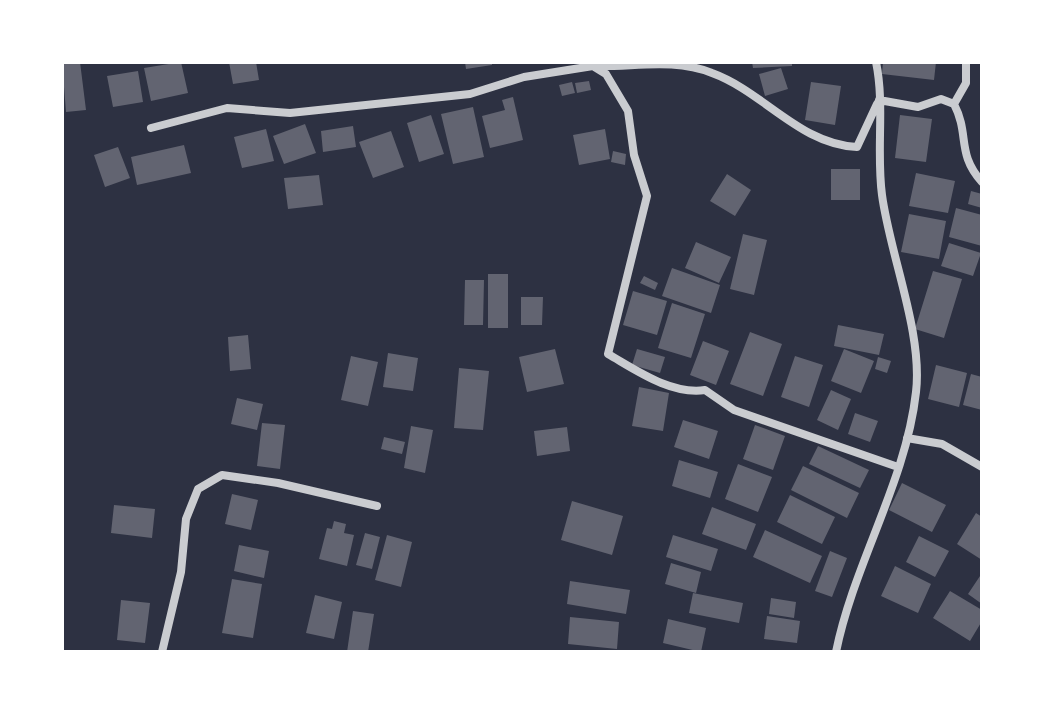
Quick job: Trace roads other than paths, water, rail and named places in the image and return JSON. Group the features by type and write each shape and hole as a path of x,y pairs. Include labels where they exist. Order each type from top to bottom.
{"street":[{"path":"836,652 855,583 907,438 917,389 910,323 881,191 876,62"},
{"path":"954,104 966,83 966,62"},
{"path":"151,128 227,108 290,113 470,94 524,77 591,64 662,63 710,72 750,91 798,128 833,146 857,147 879,100"},
{"path":"591,64 606,74 628,111 634,155 647,196 608,354 652,379 694,392 705,390 734,410 898,467"},
{"path":"879,100 918,107 941,99 954,104 964,124 963,153 982,182"},
{"path":"907,438 942,444 982,467"},
{"path":"162,652 181,572 186,519 198,489 222,475 278,483 377,506"}]}
